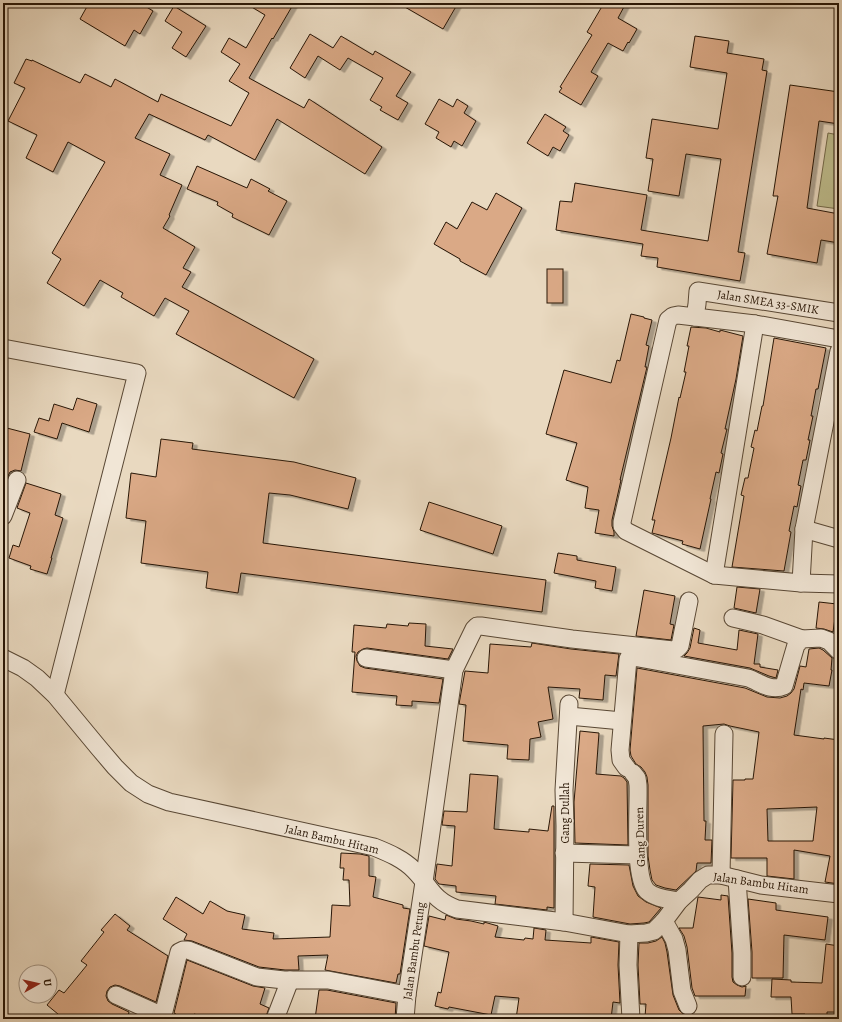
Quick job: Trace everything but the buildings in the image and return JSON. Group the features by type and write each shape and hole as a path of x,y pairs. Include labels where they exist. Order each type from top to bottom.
{"street":[{"name":"Jalan SMEA 33-SMIK","path":"695,317 698,291 839,313"},
{"path":"839,339 754,324 678,315 673,316 668,320 622,522 622,526 626,531 714,575 801,583 839,584"},
{"path":"714,575 754,324"},
{"path":"3,348 137,373 55,695"},
{"path":"801,583 804,529 839,351"},
{"path":"3,516 17,480"},
{"path":"804,529 839,539"},
{"path":"689,601 680,646 676,657 748,678 763,686 775,688 784,686 796,646 802,639"},
{"path":"734,618 763,625 802,639 821,638 829,640 839,650"},
{"name":"Jalan Bambu Petung","path":"405,1019 407,994 454,670 474,629 477,626 482,626 572,640 673,650 676,657"},
{"name":"Gang Duren","path":"676,657 629,657 620,756 623,764 637,778 639,798 638,856 642,880 645,888 654,896 679,901"},
{"name":"Jalan Bambu Hitam","path":"3,658 23,668 37,678 55,695 115,767 131,783 148,794 169,802 374,847 393,855 406,863 415,871 441,901 448,906 457,909 564,922 628,934 654,931 664,921 679,901 700,880 708,875 729,877 761,885 839,894"},
{"path":"366,658 454,670"},
{"name":"Gang Dullah","path":"564,922 564,790 569,710 622,721"},
{"path":"724,734 729,877 742,952 742,977"},
{"path":"564,853 638,856"},
{"path":"664,921 674,938 682,991 688,1006"},
{"path":"628,934 628,965 632,1019"},
{"path":"116,994 163,1017 179,952 188,950 257,977 278,980 328,980 407,994"},
{"path":"275,1019 290,980"}],"shaded area":[{"path":"828,133 839,135 839,209 817,206"}]}
